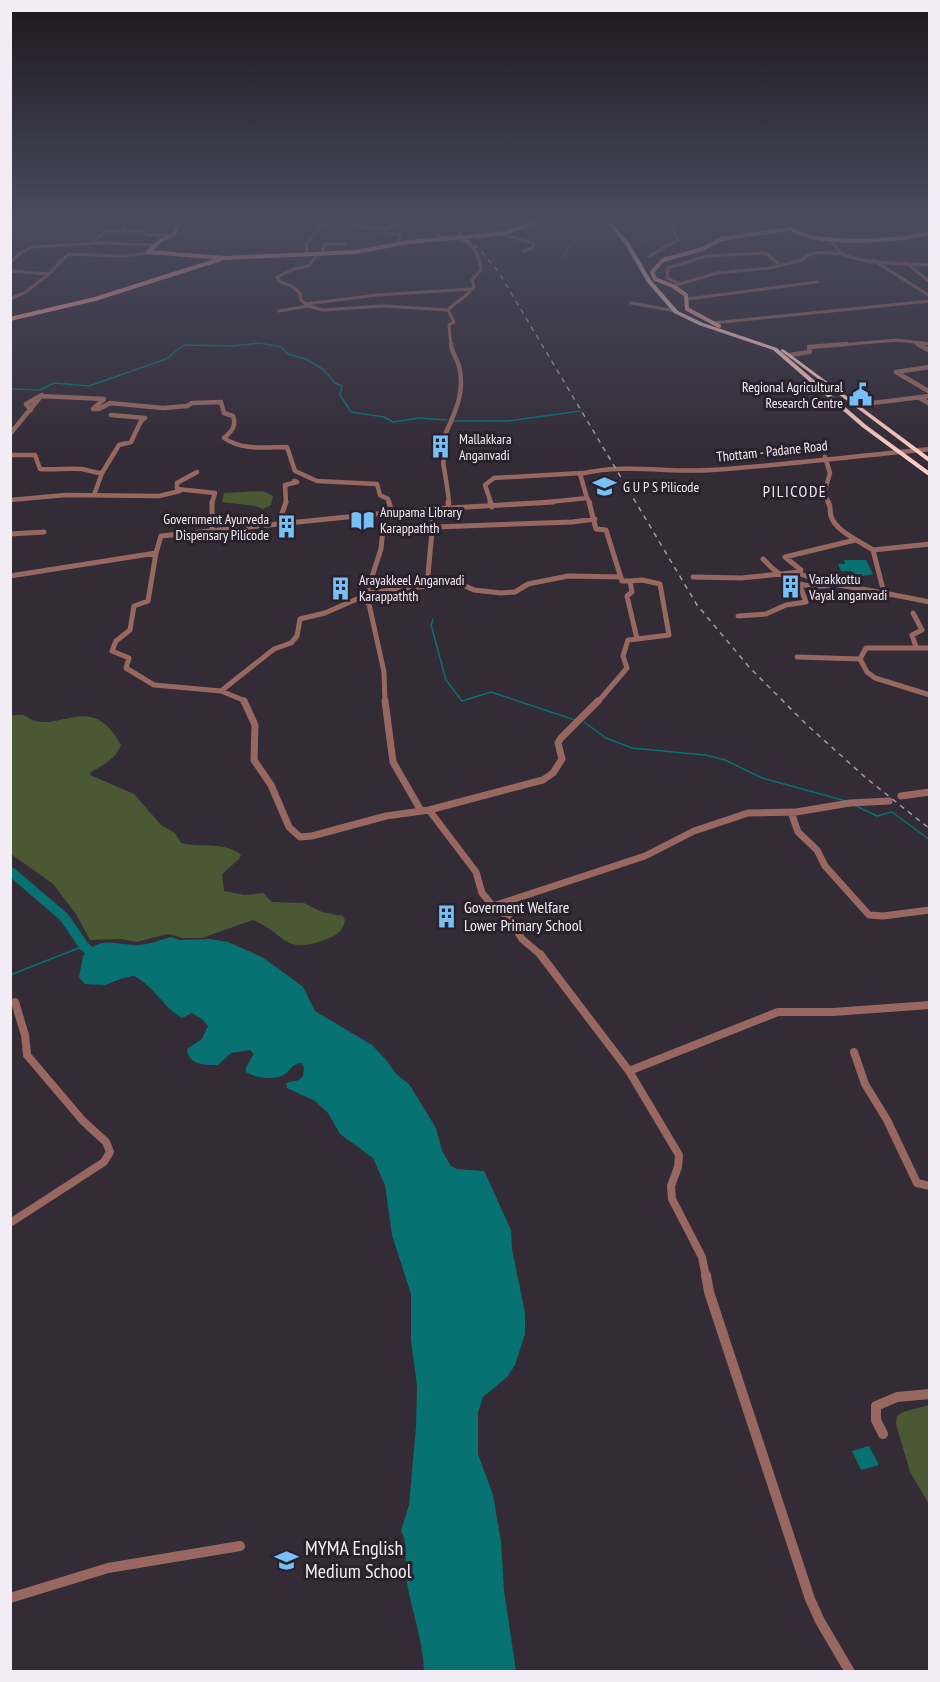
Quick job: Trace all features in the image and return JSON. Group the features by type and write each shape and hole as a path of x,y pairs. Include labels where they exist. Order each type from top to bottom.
{"highway":[{"path":"665,298 675,310 701,324 775,349 789,364 898,453 930,475"},
{"path":"675,310 760,340 790,355 915,452 930,461"}],"main road":[{"path":"10,319 97,298"},
{"path":"687,299 687,309 716,324"}],"street":[{"path":"301,298 306,305 323,310 383,306 448,310 458,300 465,298"},
{"path":"279,311 337,298"},
{"path":"716,324 903,306 930,301"},
{"path":"631,303 675,310"},
{"path":"448,310 454,322 449,325 451,349 462,377 456,411 443,439 447,450 443,467 446,473 449,509"},
{"path":"790,355 810,352 809,348 897,340 930,344"},
{"path":"914,342 930,351"},
{"path":"930,367 896,372 930,394"},
{"path":"10,434 31,410 26,404 42,394 104,399 93,409 110,403 163,408 187,406 192,403 222,402 224,413 233,416 235,422 232,431 225,438 230,442 244,447 287,447 295,471 317,481 377,484 380,495 388,499 392,513"},
{"path":"856,405 930,394"},
{"path":"918,397 930,404"},
{"path":"94,495 102,473 119,445 131,442 141,422 146,418 111,415"},
{"name":"Thottam - Padane Road","path":"492,507 485,485 494,478 631,468 709,470 767,466 825,457 915,452 930,448"},
{"path":"10,455 35,455 40,469 59,471 83,469 102,473"},
{"path":"825,457 830,473 824,494 831,506 830,515 836,525 873,550 930,544"},
{"path":"180,491 177,489 177,483 197,472"},
{"path":"582,473 580,479 596,529 606,530 610,537 622,581 642,580 660,584 669,635 628,640 622,656 627,668 586,715 561,738 558,743 562,759 553,773 543,780 425,809 386,816 312,836 296,835 282,816 266,774 254,760 255,725 243,700 221,691 154,685 126,668 129,658 127,656 112,651 116,641 130,630 134,606 148,601 161,536 435,509 492,507 586,498"},
{"path":"278,525 288,492 285,485 297,482 294,481"},
{"path":"10,500 94,495 176,494 180,491 215,492 212,499 212,531"},
{"path":"427,586 435,509"},
{"path":"367,593 370,577 381,549 383,530 572,522 594,519"},
{"path":"10,534 44,531"},
{"path":"797,573 801,570 785,557 855,540"},
{"path":"873,550 884,593"},
{"path":"12,574 156,553"},
{"path":"763,559 775,574 800,586 834,585"},
{"path":"693,577 741,578 797,573 834,585 930,602"},
{"path":"221,691 274,649 291,643 297,636 300,619 325,613 367,593 461,584 474,590 501,593 515,592 528,584 568,576 621,577"},
{"path":"630,581 632,592 627,596 637,639"},
{"path":"738,616 766,614 786,605 803,604 806,602 800,586"},
{"path":"360,598 369,604 380,652 384,672 385,715 393,762 425,809 476,872 482,893 493,906 508,917 522,939 546,959 629,1071 679,1155 678,1167 671,1186 672,1199 702,1257 709,1292 810,1599 820,1621 850,1671"},
{"path":"913,613 922,630 912,635 916,647"},
{"path":"860,659 866,648 930,648"},
{"path":"797,657 860,659"},
{"path":"860,659 867,672 875,678 930,695"},
{"path":"901,796 930,792"},
{"path":"493,906 645,856 694,831 748,813 791,812 852,803 889,801"},
{"path":"791,812 798,832 814,846 825,866 869,915 883,916 930,910"},
{"path":"10,1223 104,1162 110,1152 106,1142 82,1121 27,1055 25,1035 15,1002"},
{"path":"629,1071 778,1012 788,1010 833,1012 930,1005"},
{"path":"854,1052 865,1084 886,1120 917,1183 930,1186"},
{"path":"883,1434 876,1420 876,1406 883,1401 900,1396 921,1397 930,1394"},
{"path":"10,1598 108,1568 240,1546"}],"shaded area":[{"path":"263,491 273,496 271,505 263,509 222,502 224,493"},
{"path":"844,560 866,560 873,574 858,577 851,571 841,571 838,564 845,564"},
{"path":"11,715 24,715 36,721 48,722 84,716 97,719 109,728 121,745 112,758 90,775 134,794 161,825 175,833 181,843 220,846 241,855 222,874 224,891 245,895 263,893 272,902 304,903 322,912 343,916 345,920 341,930 313,944 293,944 253,920 202,938 183,938 168,934 136,942 121,939 90,940 76,914 53,884 11,854"},
{"path":"171,937 180,940 210,939 228,942 262,957 303,987 315,1011 372,1045 396,1074 409,1084 436,1128 442,1151 451,1166 457,1169 484,1171 487,1177 511,1230 512,1249 525,1313 525,1334 515,1365 507,1377 483,1397 478,1413 478,1454 493,1495 501,1542 504,1590 516,1671 424,1671 406,1578 406,1548 401,1531 409,1505 416,1427 417,1386 411,1340 411,1294 392,1235 385,1185 373,1158 340,1134 328,1113 315,1101 287,1088 286,1083 299,1080 303,1076 304,1067 301,1063 281,1076 271,1078 246,1072 246,1067 254,1054 250,1050 231,1053 218,1065 198,1063 190,1058 187,1049 202,1039 208,1026 202,1019 192,1013 182,1018 134,976 105,985 85,984 79,977 83,956 96,945 109,943 141,945"},
{"path":"930,1405 929,1504 910,1472 896,1424 897,1416 903,1412"},
{"path":"869,1446 879,1465 861,1470 852,1451"}],"waterway":[{"path":"10,389 40,390 54,383 89,386 166,359 184,345 233,346 259,343 281,347 288,354 306,359 324,370 335,383 342,386 340,395 351,412 384,417 393,422 419,418 447,420"},
{"path":"454,421 508,421 580,411"},
{"path":"433,619 431,625 446,680 462,701 491,692 575,720"},
{"path":"584,722 606,738 632,748 705,755 725,760 762,778 846,801"},
{"path":"856,806 877,816 892,812 930,840"},
{"path":"10,871 64,917 84,946 99,959"},
{"path":"10,975 84,946"}],"railway":[{"path":"514,298 697,605 750,668 806,724 866,778 930,829"}],"place":[{"name":"Regional Agricultural Research Centre","path":"861,395"},
{"name":"Mallakkara Anganvadi","path":"441,447"},
{"name":"G U P S Pilicode","path":"605,487"},
{"name":"Anupama Library Karappathth","path":"362,520"},
{"name":"Government Ayurveda Dispensary Pilicode","path":"287,527"},
{"name":"Varakkottu Vayal anganvadi","path":"791,587"},
{"name":"Arayakkeel Anganvadi Karappathth","path":"341,588"},
{"name":"Goverment Welfare Lower Primary School","path":"446,916"},
{"name":"MYMA English Medium School","path":"287,1560"}],"district":[{"name":"PILICODE","path":"795,491"}]}
